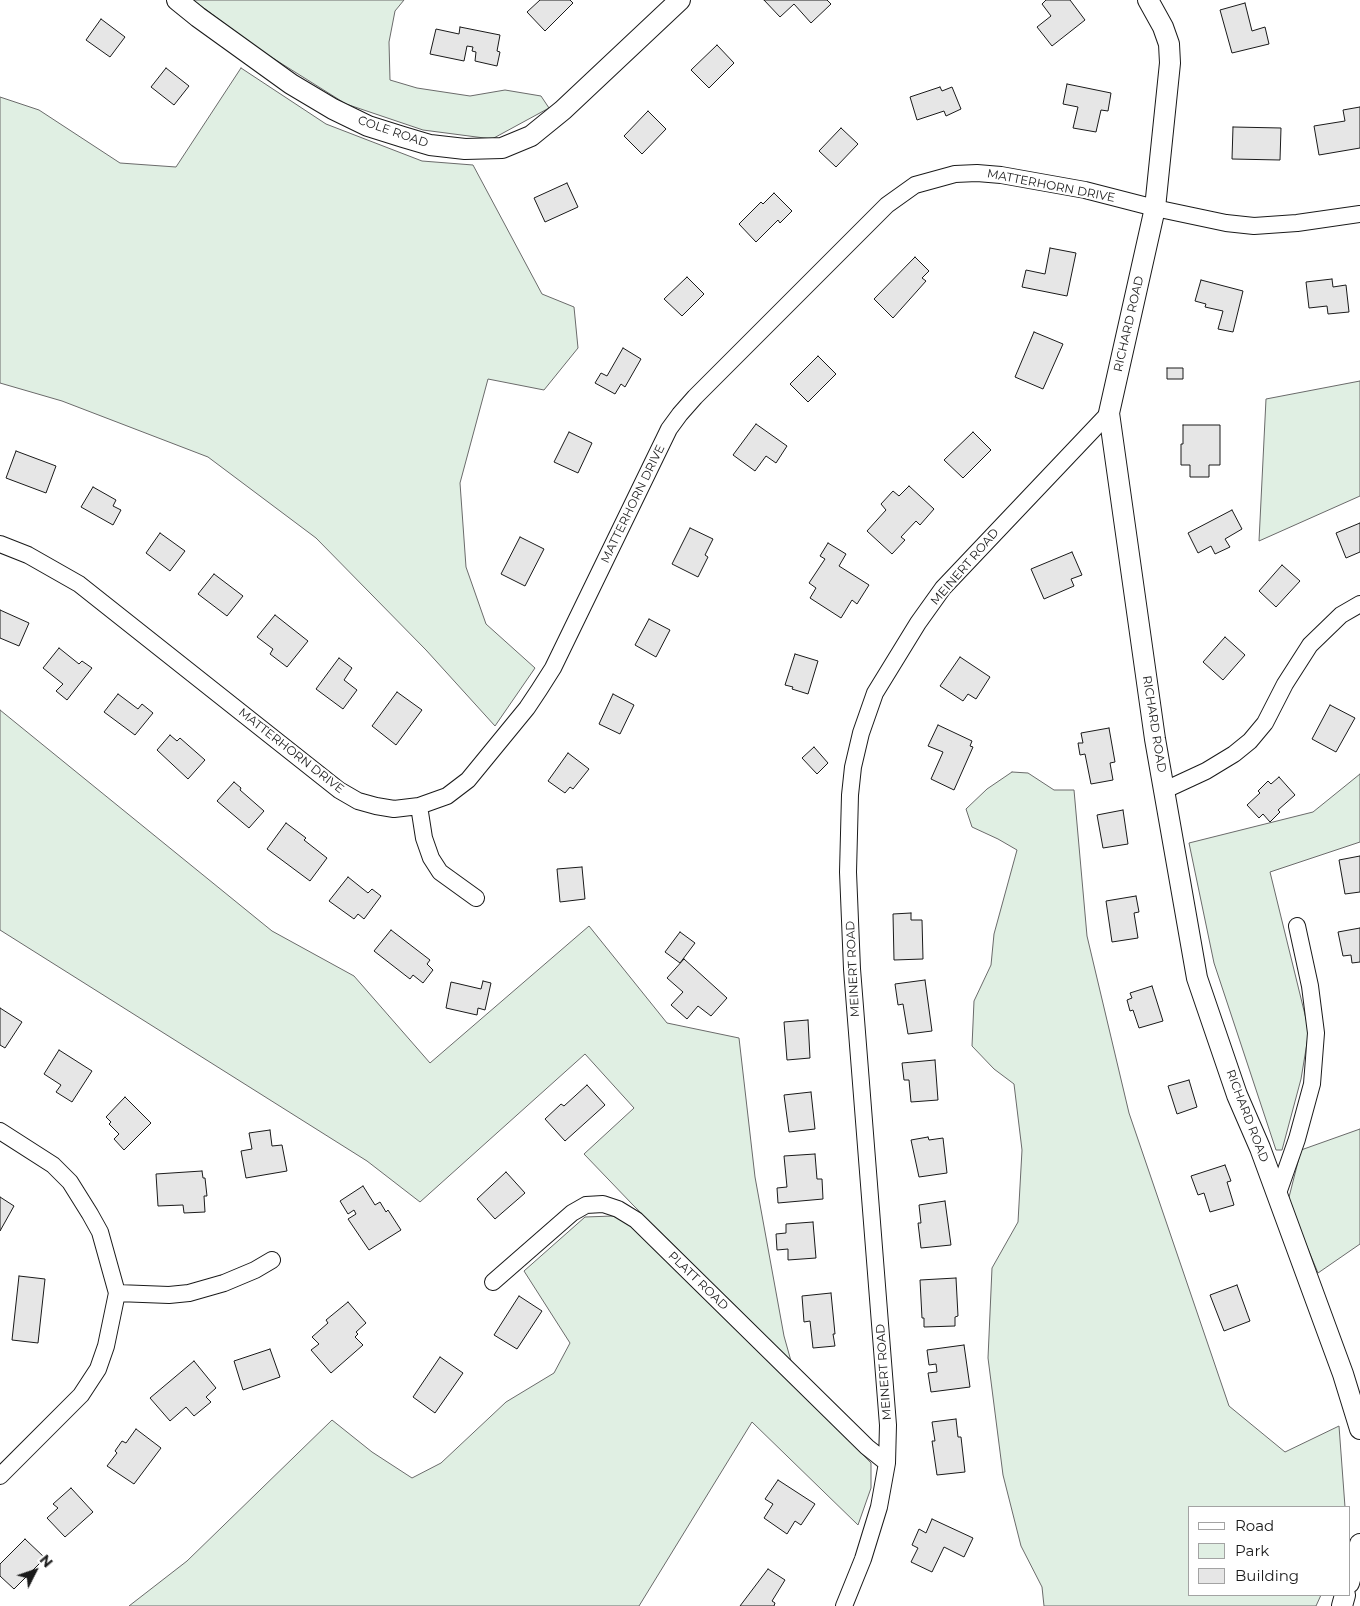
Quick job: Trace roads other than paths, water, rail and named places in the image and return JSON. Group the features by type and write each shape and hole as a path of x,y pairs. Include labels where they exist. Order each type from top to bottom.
{"street":[{"name":"COLE ROAD","path":"177,0 291,84 333,109 368,126 430,145 486,149 502,148 531,136 563,110 680,0"},
{"name":"RICHARD ROAD","path":"1148,0 1169,44 1170,63 1154,208 1109,413 1155,740 1198,978 1238,1094 1260,1148 1343,1374 1360,1429"},
{"name":"MATTERHORN DRIVE","path":"0,544 28,555 79,584 339,790 358,801 376,806 400,808 419,806 447,796 468,780 527,708 539,690 570,635 669,430 680,414 887,205 915,185 955,174 1001,175 1085,190 1154,208 1226,223 1254,226 1360,214"},
{"name":"MEINERT ROAD","path":"844,1606 857,1577 879,1507 887,1463 888,1425 852,969 848,872 850,795 853,766 861,733 875,693 899,653 943,588 1109,413"},
{"path":"1165,790 1206,771 1234,754 1250,741 1265,722 1285,684 1310,645 1341,615 1360,604"},
{"path":"419,806 424,838 431,858 440,872 476,898"},
{"path":"1277,1196 1297,1139 1312,1084 1316,1033 1310,986 1297,926"},
{"path":"0,1131 53,1165 70,1182 100,1232 117,1294 106,1346 98,1369 81,1396 0,1476"},
{"name":"PLATT ROAD","path":"493,1282 572,1213 586,1206 603,1204 618,1209 636,1220 867,1447 887,1463"},
{"path":"117,1294 168,1295 189,1293 224,1284 272,1260"},
{"path":"1350,1579 1360,1544"}]}
